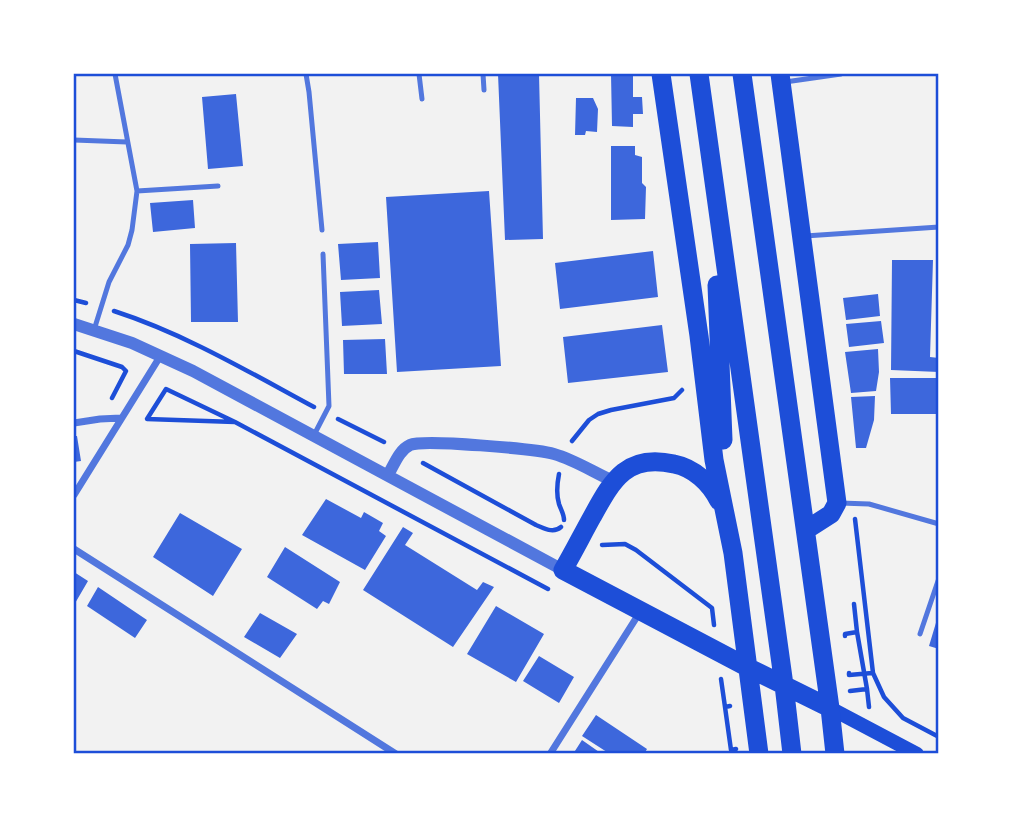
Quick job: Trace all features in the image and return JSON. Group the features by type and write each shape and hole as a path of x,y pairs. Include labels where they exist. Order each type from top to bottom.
{"highway":[{"path":"661,74 714,460 728,525 749,668 751,751"},
{"path":"699,74 792,754"},
{"path":"742,74 835,754"},
{"path":"781,78 802,236 845,507 806,530"},
{"path":"704,108 717,285 728,525"},
{"path":"728,525 713,490 696,473 661,461 642,462 613,481 563,570 830,708"}],"main road":[{"path":"830,708 917,754"}],"street":[{"path":"74,324 161,355 563,570"},
{"path":"74,495 161,355"},
{"path":"74,423 121,418"},
{"path":"388,475 401,451 409,445 438,443 551,453 613,481"},
{"path":"74,549 396,754"},
{"path":"550,754 641,611"}],"lane":[{"path":"94,330 109,282 128,245 137,191 115,74"},
{"path":"306,74 321,230"},
{"path":"419,74 422,99"},
{"path":"483,74 484,90"},
{"path":"781,78 841,74"},
{"path":"74,140 127,142"},
{"path":"137,191 218,186"},
{"path":"802,236 939,227"},
{"path":"314,435 328,406 323,254"},
{"path":"845,507 869,504 939,524"},
{"path":"920,634 939,578"}],"path":[{"path":"74,300 138,318 172,333 384,442"},
{"path":"74,351 122,367 126,371 110,401"},
{"path":"570,444 598,414 674,398 681,393 685,385"},
{"path":"235,422 147,419 166,389 235,422 557,594"},
{"path":"418,461 550,531 564,525 565,517 558,500 559,470"},
{"path":"845,507 873,673 884,697 903,718 939,737"},
{"path":"597,545 625,544 636,550 712,608"},
{"path":"854,604 867,689"},
{"path":"846,644 845,634 857,632"},
{"path":"848,665 849,676 873,673"},
{"path":"725,707 731,750 751,751"}],"building":[{"path":"498,74 539,74 543,239 505,240"},
{"path":"611,74 633,74 633,97 642,97 643,114 633,114 633,127 612,126"},
{"path":"236,94 243,166 208,169 202,97"},
{"path":"576,98 593,98 598,109 597,132 586,131 585,135 575,135"},
{"path":"611,146 635,146 635,155 642,157 642,183 646,187 645,219 611,220"},
{"path":"489,191 501,366 397,372 386,197"},
{"path":"193,200 195,228 153,232 150,203"},
{"path":"378,242 380,278 341,280 338,244"},
{"path":"236,243 238,322 191,322 190,244"},
{"path":"653,251 658,297 560,309 555,263"},
{"path":"892,260 933,260 930,357 939,358 939,372 891,370"},
{"path":"379,290 382,324 342,326 340,292"},
{"path":"878,294 880,316 846,320 843,298"},
{"path":"881,321 884,343 849,347 846,324"},
{"path":"662,325 668,372 568,383 563,337"},
{"path":"385,339 387,374 344,374 343,340"},
{"path":"878,349 876,391 851,393 845,352"},
{"path":"890,378 939,378 939,414 891,414"},
{"path":"875,396 874,420 866,448 856,448 851,397"},
{"path":"74,436 77,436 81,461 74,462"},
{"path":"326,499 361,518 364,512 383,523 379,531 386,536 365,570 302,535"},
{"path":"180,513 242,549 213,596 153,557"},
{"path":"403,527 413,533 405,545 477,590 483,582 494,587 453,647 363,590"},
{"path":"285,547 340,582 329,604 323,601 317,609 267,577"},
{"path":"74,572 88,581 74,605"},
{"path":"98,587 147,620 135,638 87,606"},
{"path":"496,606 544,634 516,682 467,654"},
{"path":"260,613 297,634 280,658 244,637"},
{"path":"939,616 939,649 929,646"},
{"path":"539,656 574,677 559,703 523,681"},
{"path":"596,715 647,749 644,754 610,754 582,736"},
{"path":"582,740 602,754 573,754"}]}
